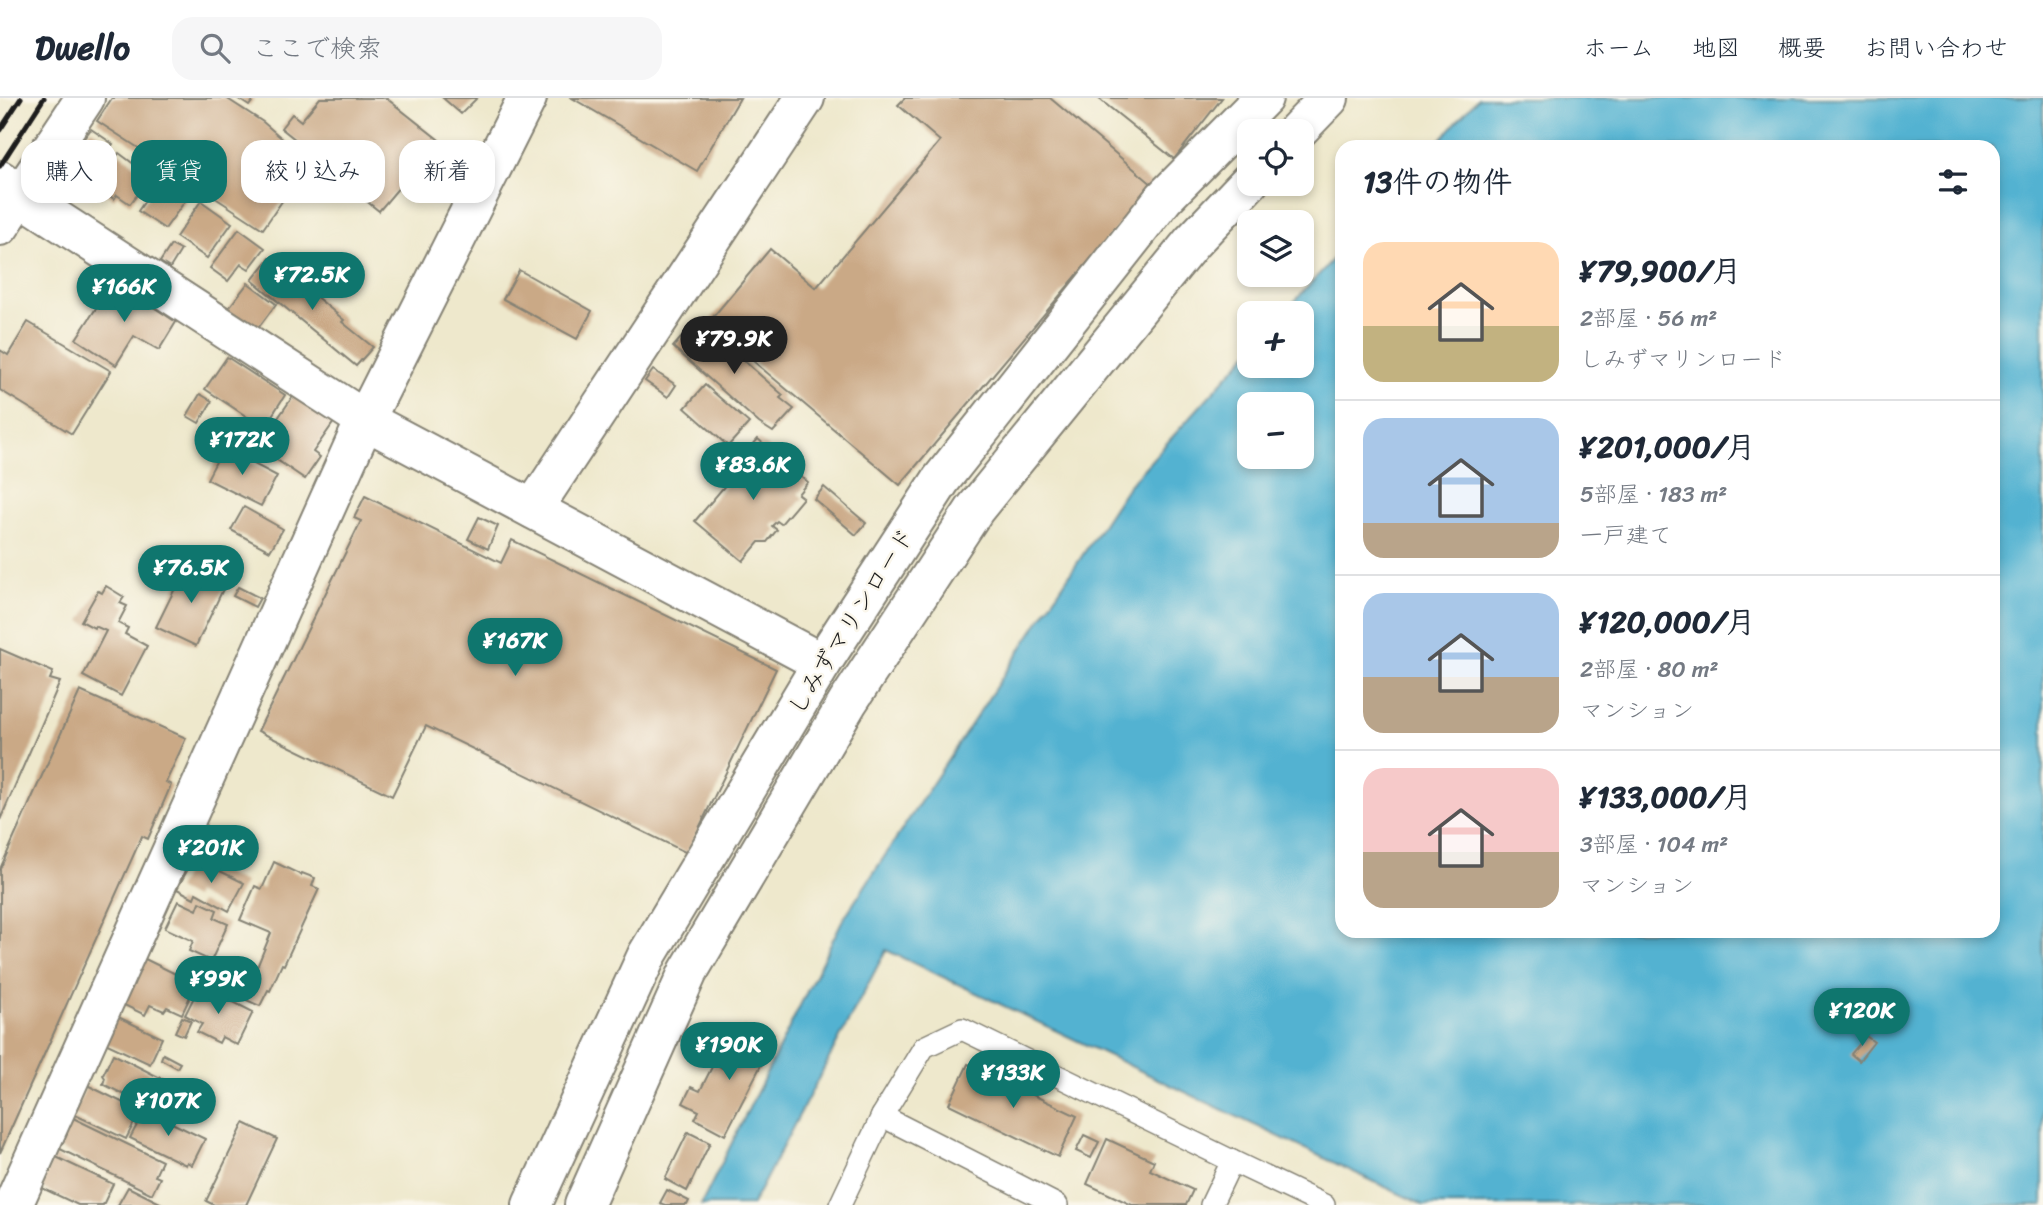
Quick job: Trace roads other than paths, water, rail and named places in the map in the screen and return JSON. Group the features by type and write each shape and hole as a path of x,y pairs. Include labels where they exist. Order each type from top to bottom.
{"street":[{"path":"85,98 6,201 365,420 822,663"},
{"path":"13,1205 365,420 527,98"},
{"path":"533,509 805,98"},
{"name":"しみずマリンロード","path":"532,1205 647,955 822,663 940,480 1164,198 1263,98"},
{"path":"1309,119 1329,98"},
{"name":"しみずマリンロード","path":"584,1205 688,972 855,691 975,509 1192,242 1237,195"}],"lane":[{"path":"840,1205 883,1116 923,1047 962,1029 1324,1205"},
{"path":"883,1116 1057,1205"},
{"path":"1211,1205 1232,1161"}],"water":[{"path":"1478,98 2043,98 2043,1205 1423,1205 886,950 752,1205 701,1205 842,921 1128,486 1237,365 1237,378 1314,378 1314,301 1295,301 1308,287 1314,287 1314,280 1335,257 1335,938 2000,938 2000,140 1440,140"}],"railway":[{"path":"0,130 21,98"},
{"path":"0,166 44,98"}]}
